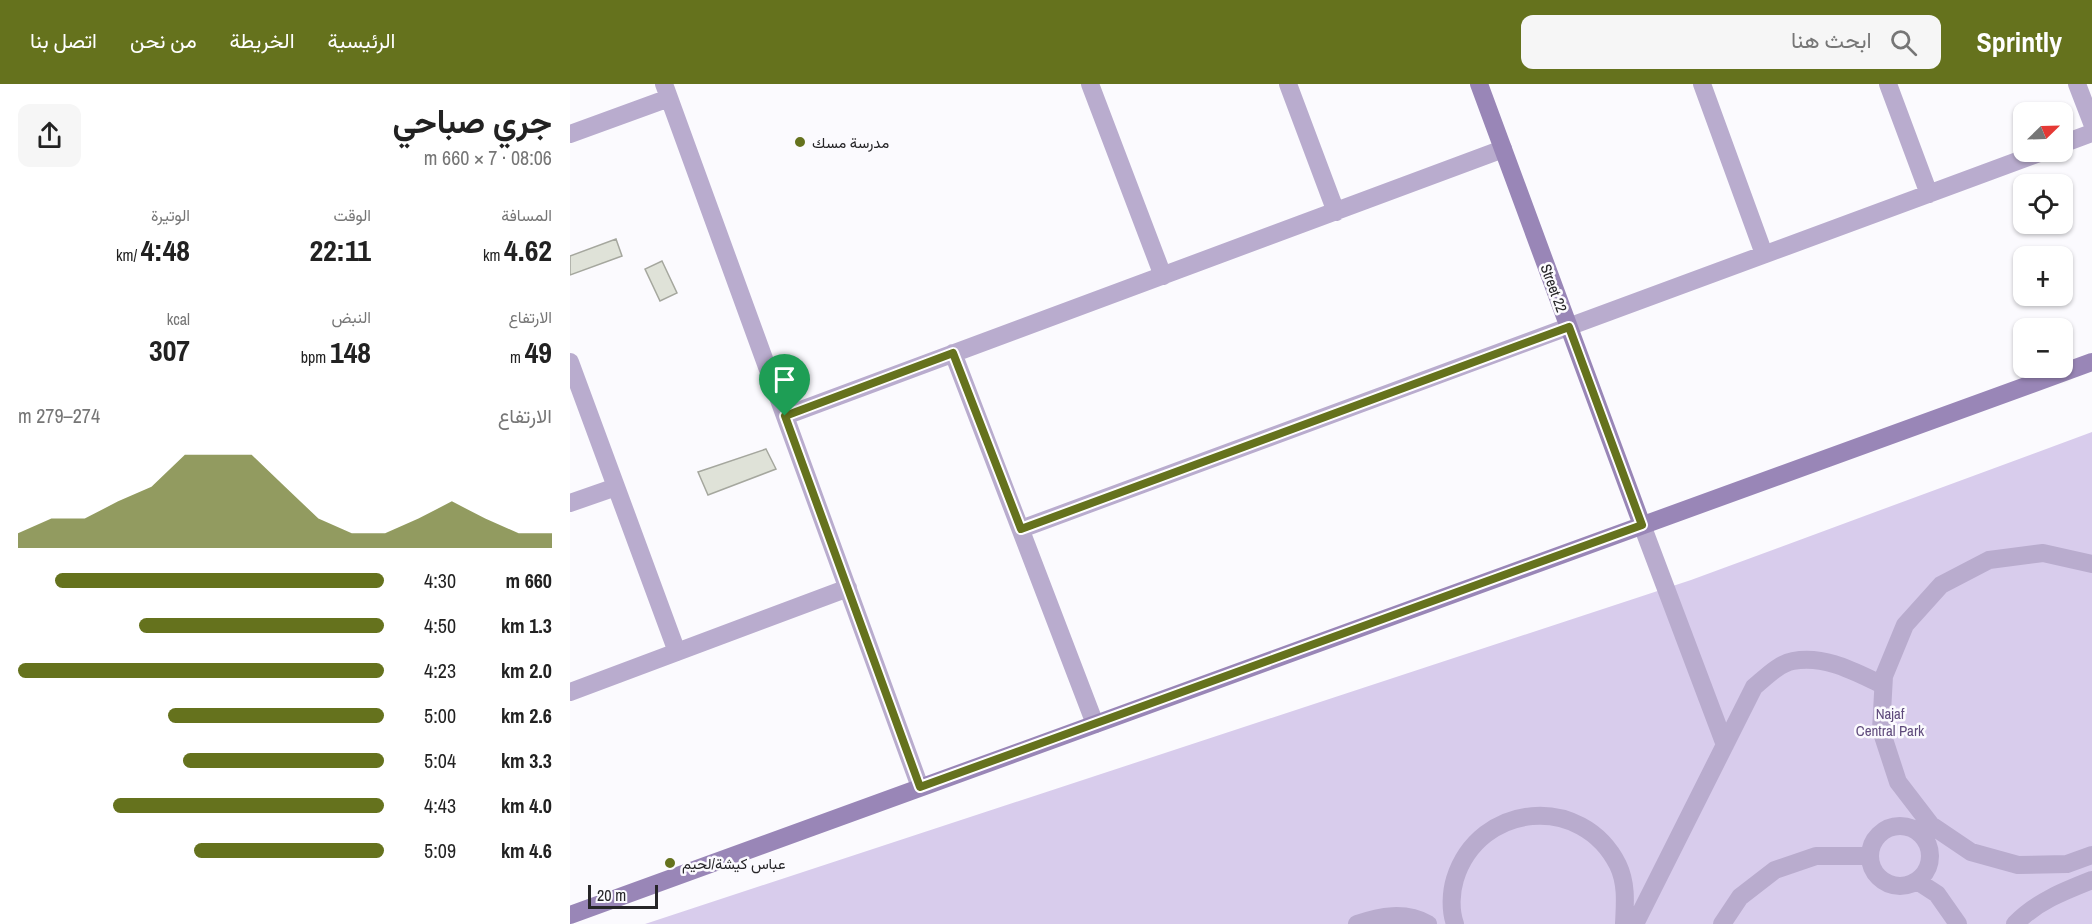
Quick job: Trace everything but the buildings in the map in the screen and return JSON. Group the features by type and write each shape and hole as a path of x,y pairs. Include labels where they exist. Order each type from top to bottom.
{"street":[{"path":"1090,84 1162,276"},
{"path":"1288,84 1336,212"},
{"name":"Street 22","path":"1479,84 1642,525"},
{"path":"1702,84 1764,255"},
{"path":"1888,84 1929,194"},
{"path":"2077,84 2092,123"},
{"path":"570,134 666,91 920,787"},
{"path":"2073,140 2092,133"},
{"path":"785,416 1503,149"},
{"path":"1021,529 2015,162"},
{"path":"953,353 1095,724"},
{"path":"570,362 677,652"},
{"path":"570,915 2092,362"},
{"path":"570,503 616,487"},
{"path":"1642,525 1725,745"},
{"path":"2090,860 2067,864 2018,866 1971,852 1926,830 1903,826 1884,831 1876,838 1870,856 1876,875 1893,886 1903,887 1917,881 1927,871 1930,861 1926,830 1898,782 1881,730 1884,676 1905,625 1941,585 1989,560 2043,553 2092,564"},
{"path":"570,692 848,588"},
{"path":"1635,924 1754,687 1774,670 1792,661 1815,661 1841,665 1883,685"},
{"path":"1455,924 1452,891 1460,864 1476,841 1499,824 1526,816 1554,816 1581,826 1603,843 1618,866 1626,895 1624,924"},
{"path":"1722,924 1740,897 1775,870 1816,855 1870,856"},
{"path":"2014,924 2026,912 2045,900 2092,880"},
{"path":"1917,881 1937,894 1958,924"},
{"path":"1357,924 1397,915 1420,919 1428,924"}],"green space":[{"name":"Najaf Central Park","path":"2092,432 2092,924 645,924 1691,580"}],"place":[{"name":"مدرسة مسك","path":"800,142"},
{"name":"عباس كيشة/لحيم","path":"670,863"}],"route":[{"path":"1569,327 1642,525 920,787 785,416 953,353 1021,529 1569,327"}]}
